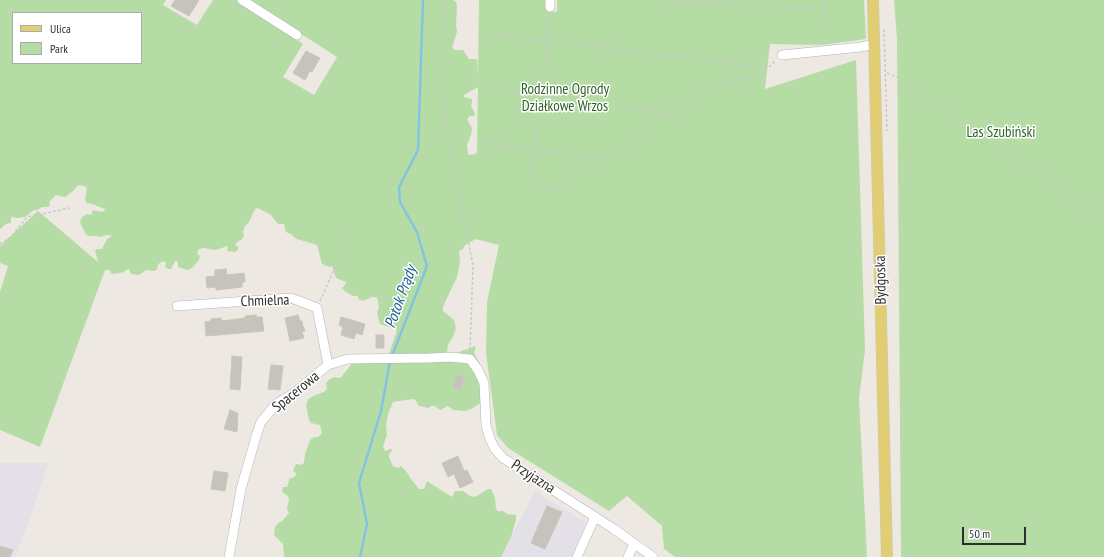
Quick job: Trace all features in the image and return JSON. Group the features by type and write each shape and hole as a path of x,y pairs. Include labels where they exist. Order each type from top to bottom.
{"main road":[{"name":"Bydgoska","path":"873,2 887,557"}],"street":[{"path":"242,0 297,35"},
{"path":"782,55 875,44"},
{"name":"Chmielna","path":"177,306 291,298 317,308"},
{"path":"317,308 328,365"},
{"name":"Spacerowa","path":"229,557 241,489 257,433 261,422 276,404 294,393 328,365 348,359 450,357 470,359"},
{"name":"Przyjazna","path":"470,359 478,370 484,383 486,425 495,449 503,458 596,517 653,557"},
{"path":"577,557 596,517"},
{"path":"628,557 634,544"}],"path":[{"path":"447,0 442,40 442,79 447,131 473,265 470,359"},
{"path":"663,0 822,9"},
{"path":"823,0 823,51"},
{"path":"550,4 542,96 532,177 535,184 545,190 552,189 601,160 670,113 707,91 768,68 782,55"},
{"path":"492,33 768,68"},
{"path":"875,71 897,77 1104,219"},
{"path":"486,87 670,113"},
{"path":"484,142 601,160"},
{"path":"0,244 11,237 27,217 70,208"},
{"path":"317,308 340,256 341,233"}],"shaded area":[{"path":"0,463 49,463 16,557 0,557"},
{"path":"535,491 586,523 571,557 501,557"}],"green space":[{"name":"Rodzinne Ogrody Działkowe Wrzos","path":"0,0 166,0 163,5 197,25 213,0 238,0 303,44 283,77 314,95 337,57 248,0 453,0 456,2 457,7 457,32 452,48 456,50 463,50 469,59 477,59 478,74 479,0 548,0 548,11 557,12 557,0 864,0 866,39 822,45 770,44 765,89 856,60 865,350 859,399 867,557 675,557 664,549 662,526 627,496 609,511 508,448 497,435 486,353 487,302 499,245 476,239 465,245 463,249 459,251 460,261 457,277 443,307 443,311 454,320 456,328 448,345 447,351 455,354 476,346 474,353 487,377 489,405 479,404 465,411 453,410 448,406 440,410 435,406 430,406 429,408 419,406 413,399 393,402 388,414 386,425 387,435 383,446 385,451 390,449 393,450 389,454 389,457 393,466 398,468 401,466 419,489 424,489 427,481 452,497 455,491 463,491 470,496 475,497 488,489 491,489 495,498 496,509 507,514 516,515 511,537 501,557 284,557 283,544 274,535 275,527 289,513 287,508 289,500 288,496 282,492 283,487 287,487 290,478 293,478 297,474 293,471 296,464 300,465 304,463 305,454 310,440 314,437 318,437 322,433 320,425 311,423 309,420 306,405 308,399 324,392 327,389 326,383 334,377 340,378 353,362 388,357 397,330 380,324 377,313 379,307 377,297 372,297 363,301 358,299 358,296 353,296 346,292 342,288 346,282 336,278 332,266 329,267 322,264 317,245 292,236 293,235 286,232 284,224 278,224 271,215 258,208 255,209 249,222 245,226 243,232 244,236 235,244 238,247 238,250 235,252 227,251 228,246 215,250 203,248 199,249 197,254 200,256 199,260 191,269 187,270 178,267 178,262 175,261 171,269 168,269 165,266 166,263 164,261 158,264 157,270 146,270 139,275 131,274 129,269 124,272 114,274 111,273 110,270 105,270 40,447 0,430 0,292 8,266 0,263 0,246 38,211 98,262 95,251 97,249 102,249 107,239 112,236 107,235 100,237 86,235 80,222 82,217 87,214 91,215 93,210 102,212 105,209 87,203 85,200 87,188 78,185 65,197 56,195 49,202 50,205 48,207 42,207 34,210 25,217 11,217 11,223 6,224 0,229","holes":["478,87 477,153 471,155 468,154 467,145 472,128 467,119 470,116 474,116 475,113 471,106 472,99 464,97 464,95"]},
{"name":"Las Szubiński","path":"894,0 1104,0 1104,557 901,557 897,39"}],"building":[{"path":"175,0 199,0 189,16 171,6"},
{"path":"306,51 320,58 312,72 310,71 305,80 293,73"},
{"path":"226,269 227,275 244,273 245,282 242,282 242,287 216,290 216,287 207,288 206,277 215,276 215,270"},
{"path":"256,315 256,317 262,317 264,331 206,336 205,322 211,321 211,319 221,318 222,321"},
{"path":"298,315 300,321 302,321 305,331 302,332 304,338 290,341 285,318"},
{"path":"341,317 365,324 362,335 356,333 354,339 341,335 343,327 339,325"},
{"path":"376,335 384,335 384,348 376,348"},
{"path":"232,356 242,357 240,390 230,389"},
{"path":"271,365 283,366 280,390 268,389"},
{"path":"457,376 464,377 460,390 453,388"},
{"path":"230,410 238,413 237,432 224,429"},
{"path":"458,456 464,471 467,470 473,482 460,488 454,474 448,477 442,463"},
{"path":"214,471 228,473 225,491 211,489"},
{"path":"547,506 562,512 545,549 531,543"},
{"path":"0,546 13,550 10,557 0,557"}],"waterway":[{"name":"Potok Prądy","path":"392,356 427,266 417,232 400,202 399,187 418,150 423,0"},
{"name":"Potok Prądy","path":"360,557 367,524 359,483 381,411 390,361"}]}
